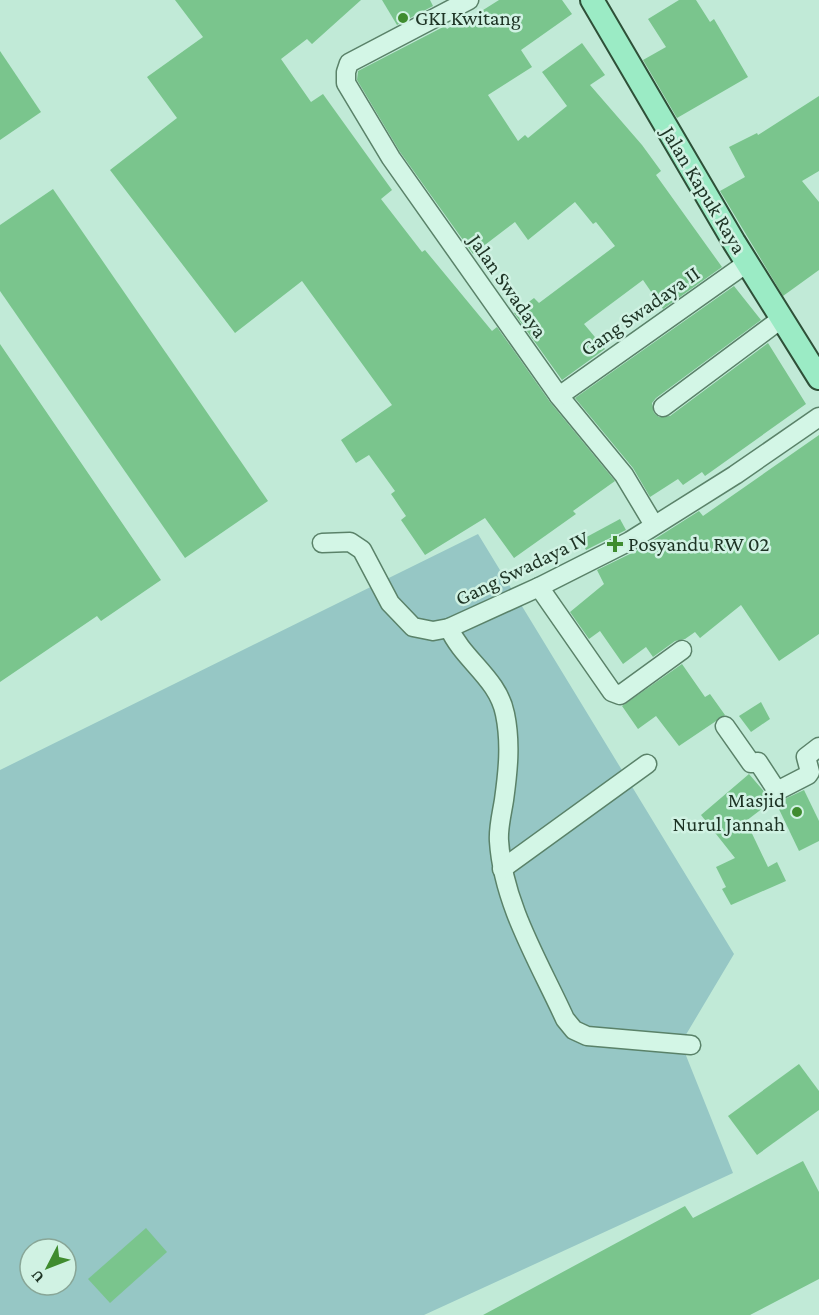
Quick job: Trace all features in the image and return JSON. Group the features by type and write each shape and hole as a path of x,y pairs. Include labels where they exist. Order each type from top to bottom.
{"main road":[{"name":"Jalan Kapuk Raya","path":"592,0 747,263 819,378"}],"street":[{"name":"Jalan Swadaya","path":"469,0 349,63 346,82 391,158 559,396 624,475 654,525"},
{"name":"Gang Swadaya II","path":"559,396 747,263"},
{"path":"663,407 781,319"},
{"name":"Gang Swadaya IV","path":"322,543 350,542 362,550 390,603 413,627 433,632 449,628 630,542 735,475 819,417"},
{"path":"539,587 612,692 620,694 682,650"},
{"path":"449,628 456,645 492,682 505,712 509,761 498,838 504,880 524,931 565,1019 574,1030 587,1036 691,1045"},
{"path":"725,726 751,763 758,762 777,791 808,775 810,772 806,757 819,747"},
{"path":"502,868 647,764"}],"shaded area":[{"path":"478,534 734,954 681,1043 733,1173 424,1315 0,1315 0,770"}],"building":[{"path":"175,0 361,0 312,44 307,39 281,59 311,102 323,94 392,190 381,199 422,252 425,250 492,331 497,327 550,402 615,481 573,511 576,514 514,558 485,518 425,555 401,520 406,516 391,494 395,491 369,455 356,463 341,440 392,405 302,281 235,333 110,170 177,118 147,77 203,37"},
{"name":"GKI Kwitang","path":"382,0 430,0 433,6 397,25"},
{"path":"499,0 562,0 572,14 521,50 532,67 488,95 518,141 525,135 528,138 567,106 542,72 582,43 605,75 590,85 642,145 661,171 656,175 722,267 663,309 643,280 584,324 605,349 562,380 514,313 534,298 539,303 615,246 596,222 593,224 575,202 528,240 515,222 473,254 400,152 357,80 358,71 445,26 447,29 471,14 472,17"},
{"path":"679,0 696,0 710,22 714,19 748,77 677,118 643,60 666,47 648,19"},
{"path":"0,51 41,112 0,140"},
{"path":"819,96 819,171 802,181 819,202 819,270 783,296 720,191 745,177 729,147 757,133 758,135"},
{"path":"53,189 268,501 185,558 0,291 0,225"},
{"path":"734,286 761,320 656,398 652,403 654,413 659,417 670,416 768,343 806,404 705,476 702,472 683,485 678,479 650,497 633,468 575,398"},
{"path":"0,344 161,580 101,621 97,616 0,682"},
{"path":"819,435 819,634 779,661 741,605 700,638 695,632 685,639 675,641 653,657 646,647 623,664 600,631 589,639 570,612 604,584 597,570 636,551 699,511 703,516"},
{"path":"620,519 626,530 586,550 581,540"},
{"path":"682,664 705,697 710,694 725,715 679,746 656,716 638,729 622,706"},
{"path":"761,702 770,719 751,732 739,716"},
{"path":"749,774 772,801 746,821 768,867 777,862 786,881 731,905 722,889 726,887 716,867 735,858 701,815"},
{"name":"Masjid Nurul Jannah","path":"804,790 819,821 819,841 799,851 776,803"},
{"path":"799,1064 819,1091 819,1110 757,1155 728,1116"},
{"path":"803,1161 819,1192 819,1279 750,1315 483,1315 685,1206 693,1218"},
{"path":"146,1228 167,1252 110,1303 88,1279"}],"place":[{"name":"GKI Kwitang","path":"403,18"},
{"name":"Posyandu RW 02","path":"615,544"},
{"name":"Masjid Nurul Jannah","path":"797,812"}]}
